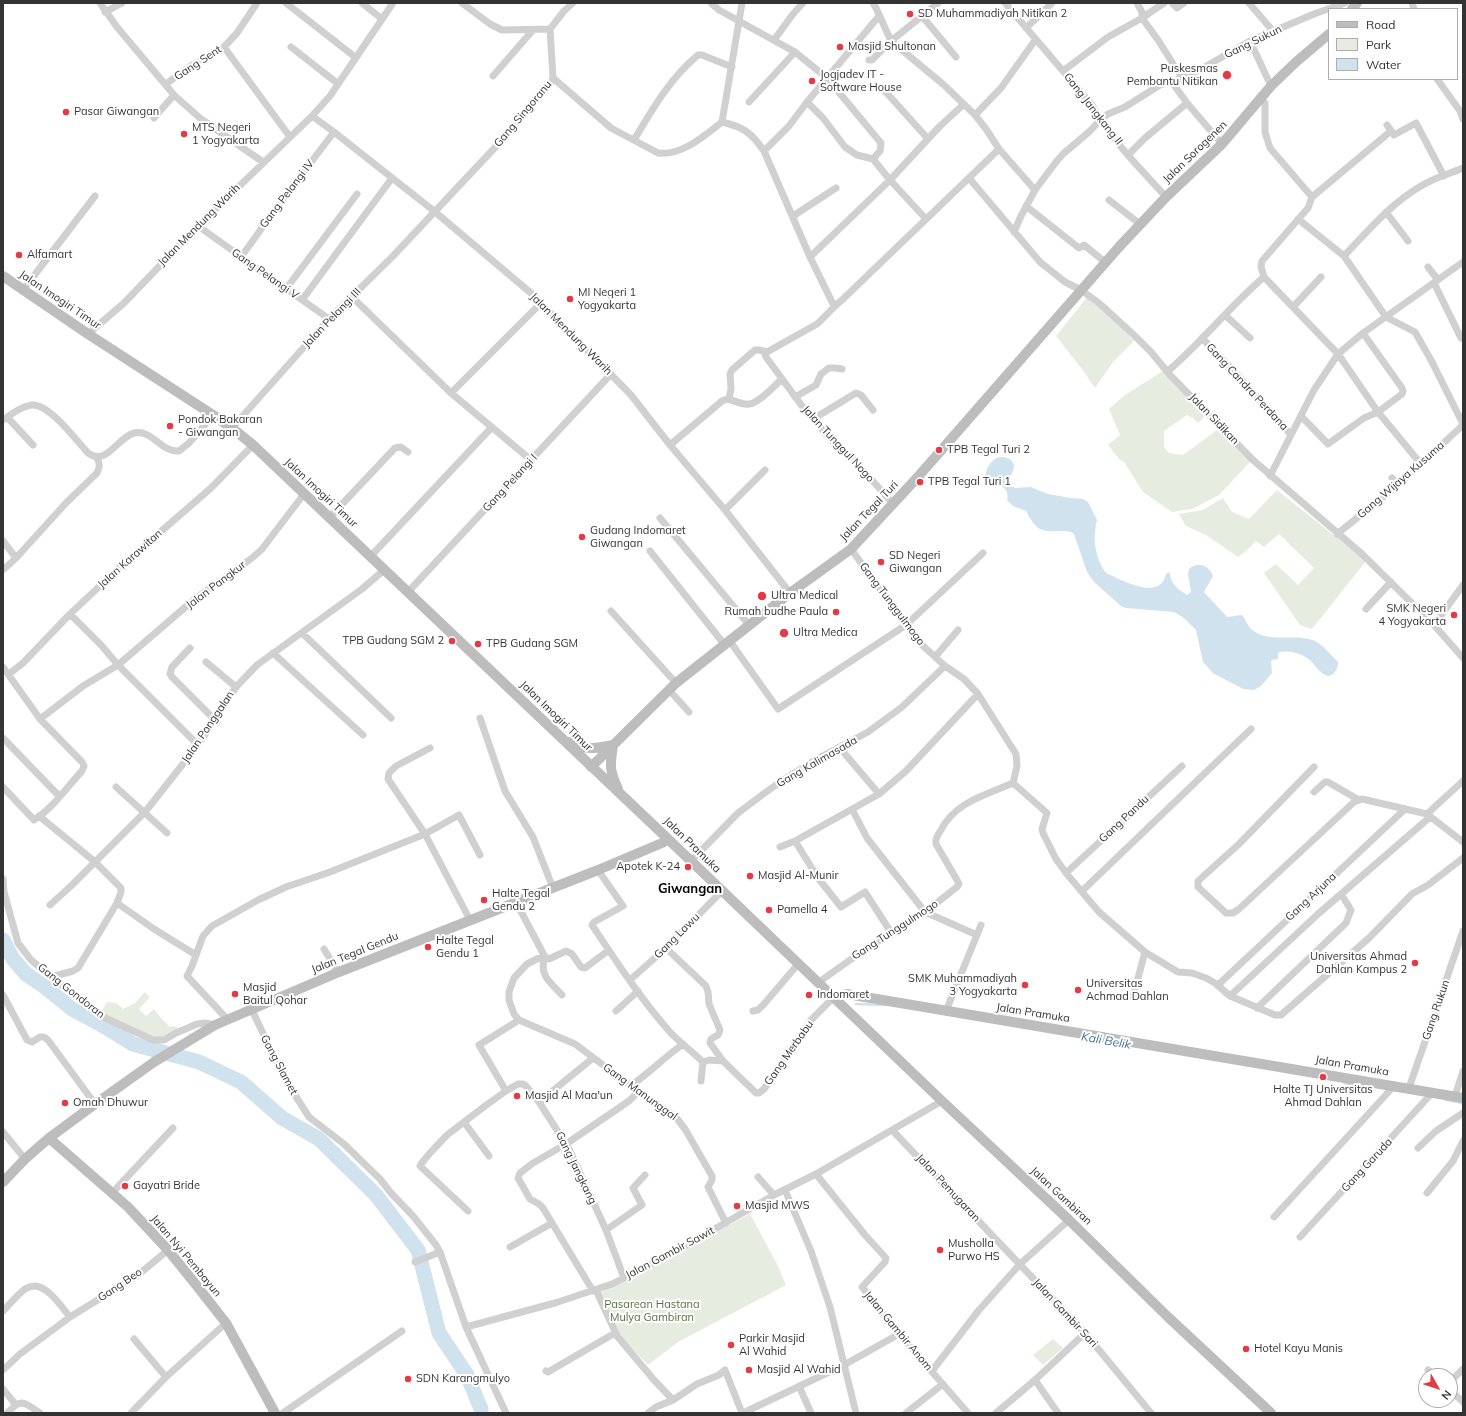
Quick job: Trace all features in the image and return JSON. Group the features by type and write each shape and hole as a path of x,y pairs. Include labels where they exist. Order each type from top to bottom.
{"main road":[{"name":"Jalan Sorogenen","path":"1081,290 1166,197 1236,130 1271,86 1328,35"},
{"name":"Jalan Imogiri Timur","path":"3,276 88,334 213,415 253,445 591,767"},
{"name":"Jalan Tegal Turi","path":"591,767 676,683 726,642 851,549 893,504 1081,290"},
{"path":"562,739 580,747 595,749 614,745 611,760 611,773 621,794"},
{"name":"Jalan Pramuka","path":"591,767 668,838 834,997 848,994 1459,1097"},
{"name":"Jalan Tegal Gendu","path":"3,1182 25,1159 93,1102 176,1047 215,1025 338,972 598,870 662,843 668,838"},
{"name":"Jalan Gambiran","path":"834,997 1069,1220 1168,1317 1271,1413"},
{"name":"Jalan Nyi Pembayun","path":"49,1138 128,1206 168,1250 226,1323 276,1413"}],"street":[{"path":"100,3 174,95 201,119 263,162"},
{"path":"106,12 122,3"},
{"name":"Gang Sent","path":"166,84 192,65 224,47 236,33 257,3"},
{"path":"286,3 355,57"},
{"path":"362,3 382,19"},
{"name":"Jalan Mendung Warih","path":"88,334 124,303 263,162 312,116 330,96 337,83 393,3"},
{"path":"462,3 496,28 508,31 550,29 555,21 573,3"},
{"path":"711,3 719,10 795,52 827,78 882,143 880,151 873,159"},
{"path":"553,78 610,128 658,153 667,154 683,149 722,122 742,3"},
{"path":"774,40 803,3"},
{"path":"872,3 876,8 891,40 944,85 975,115 999,149 1035,190"},
{"path":"869,60 872,60 891,40 938,3"},
{"name":"Gang Jangkang II","path":"1005,3 1092,105 1100,120 1128,155 1166,197"},
{"path":"1026,28 1052,3"},
{"path":"1137,3 1142,12 1142,18 1182,78"},
{"path":"1063,71 1108,36 1142,18 1164,3"},
{"path":"1172,3 1177,8 1184,3"},
{"path":"1249,3 1273,31"},
{"name":"Gang Sukun","path":"1331,8 1346,3"},
{"name":"Gang Sukun","path":"1014,232 1035,190 1063,154 1108,114 1125,107 1160,85 1189,76 1250,41 1328,9"},
{"path":"764,150 789,126 807,102 879,16"},
{"path":"922,16 956,57"},
{"name":"Gang Singoranu","path":"434,211 503,139 551,83 553,78 550,29"},
{"path":"494,76 533,30"},
{"path":"975,115 1001,88 1036,39"},
{"path":"1250,41 1271,86"},
{"path":"224,47 290,137"},
{"path":"291,47 337,83"},
{"path":"749,102 795,52"},
{"path":"634,140 648,116 670,84 698,55 702,55 732,67"},
{"path":"1438,80 1460,110 1463,119"},
{"path":"1171,81 1187,104 1222,144"},
{"path":"885,91 928,139"},
{"path":"154,118 174,95"},
{"path":"1260,99 1265,103 1265,132 1270,148 1312,197"},
{"path":"807,102 823,118 845,147 857,155 873,159 926,219"},
{"path":"810,257 890,180 943,122 964,104"},
{"path":"1128,155 1145,138 1187,104"},
{"name":"Jalan Mendung Warih","path":"312,116 434,211 532,294 631,395 670,445 725,510 790,593"},
{"path":"722,122 747,131 764,150 810,257 834,306"},
{"path":"1421,464 1378,412 1338,354 1264,277 1261,267 1262,261 1308,208 1312,197 1389,128 1394,135 1416,123 1444,176"},
{"name":"Gang Pelangi IV","path":"241,257 334,132"},
{"path":"729,399 731,386 729,377 732,370 755,350 767,352 819,322 999,149"},
{"path":"1344,256 1386,212 1404,197 1421,186 1463,168"},
{"path":"302,300 392,178"},
{"name":"Jalan Sidikan","path":"969,178 1040,262 1065,282 1081,290 1099,303 1134,334 1168,372 1253,460 1362,554 1434,625 1463,658"},
{"path":"793,216 836,188"},
{"path":"286,288 356,194"},
{"path":"23,290 95,196"},
{"path":"1109,200 1140,224"},
{"path":"1026,206 1080,248 1084,245 1106,262"},
{"name":"Jalan Pelangi III","path":"232,428 329,319 393,256 434,211"},
{"path":"1386,212 1408,241"},
{"path":"1298,219 1344,256 1386,317 1415,332 1431,360 1463,424"},
{"name":"Gang Pelangi V","path":"199,227 329,319"},
{"path":"1270,476 1314,390 1338,354 1364,333 1463,262"},
{"path":"1428,267 1436,281 1461,338"},
{"path":"1168,372 1245,293 1264,277"},
{"path":"1293,308 1321,277"},
{"path":"352,297 451,392 532,460"},
{"path":"451,392 541,303"},
{"path":"1225,315 1250,338"},
{"path":"1301,416 1328,444 1364,418 1378,412 1401,395 1403,390 1364,333"},
{"name":"Gang Candra Perdana","path":"1202,338 1246,384 1291,435"},
{"name":"Jalan Tunggul Nogo","path":"767,352 765,354 766,357 795,397 832,441 850,455 893,504"},
{"path":"795,397 816,385 821,374 829,368 842,369"},
{"name":"Gang Pelangi I","path":"408,592 611,374"},
{"path":"670,445 722,402 729,399 744,404 753,403 782,379"},
{"path":"814,419 856,392 861,395 872,410"},
{"path":"3,570 97,473 100,464 97,458 88,453 49,411 44,408 30,405 5,419 33,444"},
{"path":"97,458 108,453 132,434 137,432 146,434 170,450 179,451 189,443 213,415"},
{"name":"Gang Wijaya Kusuma","path":"1338,534 1398,485 1463,424"},
{"path":"370,557 492,427"},
{"name":"Jalan Karawitan","path":"9,674 24,663 70,614 120,567 211,488 253,445"},
{"path":"329,518 395,448 401,447 408,452"},
{"path":"725,510 765,470"},
{"path":"1392,478 1398,485"},
{"name":"Jalan Pangkur","path":"40,719 83,686 118,665 196,598 252,558 262,549 304,494"},
{"path":"660,518 749,625"},
{"path":"3,540 16,558"},
{"name":"Gang Tunggulmogo","path":"819,982 871,945 892,934 925,912 957,887 958,884 935,841 943,825 956,811 971,800 1013,783 1018,766 1016,754 978,694 964,680 945,666 921,644 851,549"},
{"path":"650,551 726,642 778,709 906,625 983,554"},
{"name":"Jalan Ponggalan","path":"50,905 145,812 216,721 236,686 257,665 362,589 384,570"},
{"path":"1366,609 1391,582"},
{"path":"1434,625 1463,585"},
{"path":"611,611 676,683"},
{"path":"70,614 102,646 118,665 198,745"},
{"path":"935,657 958,630"},
{"path":"302,633 391,718"},
{"path":"190,648 172,667 170,674 172,678 216,721"},
{"path":"273,653 363,735"},
{"path":"206,662 236,686"},
{"name":"Gang Kalimasada","path":"691,861 738,813 780,782 868,732 902,707 945,666"},
{"path":"3,667 40,719 82,762 84,766 82,771 59,796 34,820 3,787"},
{"path":"669,690 690,712"},
{"path":"780,847 796,841 880,794 906,770 978,694"},
{"path":"480,718 505,791 533,837 553,888"},
{"path":"1082,890 1251,729"},
{"path":"3,738 59,796"},
{"path":"430,748 396,766 388,776 425,834 470,920"},
{"path":"840,748 880,794"},
{"name":"Gang Pandu","path":"1066,873 1182,766"},
{"path":"1314,767 1239,844 1198,881 1198,887 1226,913 1232,913 1239,909 1354,802 1358,800 1362,799 1381,803 1428,816 1463,842"},
{"path":"1230,996 1428,816 1463,781"},
{"path":"1314,792 1325,782 1328,782 1358,800"},
{"path":"1013,783 1047,813 1042,829 1056,858 1066,873 1082,890 1099,912 1145,952 1178,972 1192,973 1206,978 1218,985 1230,996 1275,1015 1281,1015 1369,938 1412,894 1463,858"},
{"path":"116,787 167,833"},
{"path":"852,809 867,838 925,912 977,935"},
{"name":"Gang Arjuna","path":"1218,985 1405,809"},
{"path":"228,1020 187,976 203,936 212,926 258,900 286,887 330,872 425,834 460,815 480,856"},
{"path":"39,816 94,861 121,888 117,903 78,968 73,971 51,977"},
{"path":"796,841 818,878 841,907 865,892 892,934"},
{"path":"598,870 622,906 592,923 592,925 638,991 670,1032 703,1062"},
{"name":"Gang Gondoran","path":"3,879 4,892 18,943 31,960 103,1017 153,1040 164,1040 197,1024 205,1023 215,1025"},
{"name":"Gang Lawu","path":"630,980 666,948 722,891"},
{"path":"1257,1008 1344,926 1351,910 1341,894"},
{"path":"516,902 545,957 542,965 542,971 562,995"},
{"path":"117,903 154,929 196,955"},
{"path":"946,1011 981,925"},
{"name":"Gang Rukun","path":"1409,1088 1463,931"},
{"path":"666,948 706,986 708,992 708,1004 720,1030 718,1035 711,1039 710,1042 723,1061"},
{"path":"324,949 338,972"},
{"path":"468,1211 420,1166 447,1135 506,1091 479,1045 519,1020 514,1014 509,1000 511,985 514,978 527,964 537,959 545,957 548,959 566,951 572,954 583,968 609,950"},
{"path":"1133,997 1145,952"},
{"path":"753,1011 758,1010 764,1004 799,963"},
{"path":"616,1011 638,991"},
{"path":"3,995 29,1042 32,1042 40,1037 44,1037 48,1040 93,1102"},
{"name":"Gang Merbabu","path":"723,1061 756,1093 762,1092 811,1020 834,997"},
{"name":"Gang Slamet","path":"252,1010 275,1059 309,1117 344,1144 380,1179 413,1216 439,1253 466,1328"},
{"name":"Gang Manunggal","path":"519,1020 575,1044 675,1116 712,1176 712,1180 708,1186 726,1223"},
{"path":"632,1085 656,1066 661,1060 684,1044"},
{"path":"539,1102 593,1058"},
{"path":"703,1062 708,1060 723,1061"},
{"path":"701,1081 703,1062"},
{"path":"1459,1097 1463,1071"},
{"name":"Gang Jangkang","path":"506,1091 518,1084 523,1084 528,1088 539,1102 566,1144 606,1230 624,1278"},
{"path":"1274,1217 1394,1086"},
{"path":"639,1091 629,1101 566,1144 533,1163 519,1174 518,1180 530,1199 539,1204 552,1223 595,1291 615,1333 654,1380 673,1400"},
{"name":"Gang Garuda","path":"1300,1237 1433,1092"},
{"name":"Jalan Gambir Sawit","path":"466,1328 595,1291 624,1278 676,1251 774,1195 816,1174 942,1101"},
{"path":"1418,1148 1436,1132 1463,1114"},
{"path":"464,1122 489,1156"},
{"path":"113,1192 173,1128"},
{"name":"Jalan Pemugaran","path":"892,1130 1020,1264"},
{"path":"3,1132 25,1159"},
{"path":"1427,1193 1449,1168 1463,1141"},
{"name":"Jalan Gambir Anom","path":"816,1174 865,1235 886,1258 885,1262 862,1287 899,1334 968,1413"},
{"path":"606,1230 642,1205 633,1188 645,1175"},
{"path":"758,1177 774,1195"},
{"path":"785,1190 811,1251 830,1307 856,1413"},
{"path":"932,1371 979,1310 1020,1264 1069,1220"},
{"path":"510,1247 552,1223"},
{"name":"Gang Beo","path":"3,1370 20,1354 70,1317 138,1275 168,1250"},
{"path":"416,1261 439,1253"},
{"name":"Jalan Gambir Sari","path":"1020,1264 1085,1333 1151,1413"},
{"path":"3,1311 25,1290 32,1286 38,1286 44,1288 70,1317"},
{"path":"131,1413 166,1377 226,1323"},
{"path":"466,1328 506,1413"},
{"path":"284,1413 402,1331"},
{"path":"546,1371 548,1372 615,1333"},
{"path":"996,1413 1035,1380 1085,1333"},
{"path":"648,1413 656,1407 673,1400 697,1384 719,1375 725,1370 742,1413 844,1365 899,1334"},
{"path":"134,1339 166,1377"},
{"path":"1035,1380 1058,1413"},
{"path":"906,1413 943,1384"},
{"path":"799,1386 811,1413"},
{"path":"3,1389 16,1405"},
{"path":"7,1413 20,1402 23,1402 40,1413"}],"green space":[{"path":"1088,296 1110,314 1134,341 1113,362 1095,388 1056,336"},
{"path":"1163,371 1206,415 1198,423 1187,415 1164,431 1164,447 1169,453 1183,455 1217,430 1251,461 1219,495 1192,509 1172,512 1143,492 1124,462 1119,459 1108,445 1120,435 1109,409 1125,395"},
{"path":"1277,490 1366,561 1312,629 1300,625 1264,573 1276,564 1298,585 1314,568 1279,534 1264,547 1256,541 1238,557 1206,535 1186,526 1179,514 1203,510 1223,498 1232,512 1249,519"},
{"path":"145,992 150,997 139,1009 146,1016 154,1009 170,1027 178,1027 171,1038 160,1040 101,1013 107,1002 116,1003 123,1009 135,1003"},
{"name":"Pasarean Hastana Mulya Gambiran","path":"750,1214 778,1266 786,1285 678,1342 648,1365 618,1334 600,1292"},
{"path":"1053,1339 1063,1348 1043,1365 1033,1355"}],"water":[{"path":"999,457 1010,459 1013,463 1014,469 1007,482 1009,485 1015,488 1031,487 1048,494 1083,499 1088,502 1097,520 1095,541 1097,555 1106,573 1130,584 1149,588 1156,587 1162,582 1166,574 1169,572 1171,580 1175,586 1187,595 1191,592 1188,574 1189,569 1196,565 1203,565 1209,569 1213,576 1204,592 1227,617 1242,615 1250,628 1265,636 1299,638 1315,641 1338,662 1334,673 1330,676 1325,675 1308,658 1300,654 1282,652 1278,653 1278,659 1272,660 1271,662 1272,673 1261,686 1254,690 1243,689 1213,673 1203,662 1196,630 1184,618 1174,612 1126,608 1121,606 1094,582 1087,572 1072,532 1040,529 1033,523 1026,511 1013,506 1007,500 1008,495 1003,487 994,485 988,481 986,478 987,469 995,459"}],"waterway":[{"path":"3,940 13,959 26,974 72,1009 133,1044 199,1062 241,1082 282,1118 319,1139 376,1195 418,1250 439,1333 467,1375 481,1409 481,1413"},
{"name":"Kali Belik","path":"856,1004 886,1005"},
{"name":"Kali Belik","path":"1344,1083 1356,1085"},
{"path":"1446,1100 1463,1103"}],"place":[{"name":"SD Muhammadiyah Nitikan 2","path":"910,14"},
{"name":"Masjid Shultonan","path":"840,47"},
{"name":"Puskesmas Pembantu Nitikan","path":"1227,75"},
{"name":"Jogjadev IT - Software House","path":"812,81"},
{"name":"Pasar Giwangan","path":"66,112"},
{"name":"MTS Negeri 1 Yogyakarta","path":"184,134"},
{"name":"Alfamart","path":"19,255"},
{"name":"MI Negeri 1 Yogyakarta","path":"570,299"},
{"name":"Pondok Bakaran - Giwangan","path":"170,426"},
{"name":"TPB Tegal Turi 2","path":"939,450"},
{"name":"TPB Tegal Turi 1","path":"920,482"},
{"name":"Gudang Indomaret Giwangan","path":"582,537"},
{"name":"SD Negeri Giwangan","path":"881,562"},
{"name":"Ultra Medical","path":"762,596"},
{"name":"Rumah budhe Paula","path":"836,612"},
{"name":"SMK Negeri 4 Yogyakarta","path":"1454,615"},
{"name":"Ultra Medica","path":"784,633"},
{"name":"TPB Gudang SGM 2","path":"452,641"},
{"name":"TPB Gudang SGM","path":"478,644"},
{"name":"Apotek K-24","path":"688,867"},
{"name":"Masjid Al-Munir","path":"750,876"},
{"name":"Halte Tegal Gendu 2","path":"484,900"},
{"name":"Pamella 4","path":"769,910"},
{"name":"Halte Tegal Gendu 1","path":"428,947"},
{"name":"Universitas Ahmad Dahlan Kampus 2","path":"1415,963"},
{"name":"SMK Muhammadiyah 3 Yogyakarta","path":"1025,985"},
{"name":"Universitas Achmad Dahlan","path":"1078,990"},
{"name":"Masjid Baitul Qohar","path":"235,994"},
{"name":"Indomaret","path":"809,995"},
{"name":"Halte TJ Universitas Ahmad Dahlan","path":"1323,1077"},
{"name":"Masjid Al Maa'un","path":"517,1096"},
{"name":"Omah Dhuwur","path":"65,1103"},
{"name":"Gayatri Bride","path":"125,1186"},
{"name":"Masjid MWS","path":"737,1206"},
{"name":"Musholla Purwo HS","path":"940,1250"},
{"name":"Parkir Masjid Al Wahid","path":"731,1345"},
{"name":"Hotel Kayu Manis","path":"1246,1349"},
{"name":"Masjid Al Wahid","path":"749,1370"},
{"name":"SDN Karangmulyo","path":"408,1379"}],"district":[{"name":"Giwangan","path":"690,889"}]}
